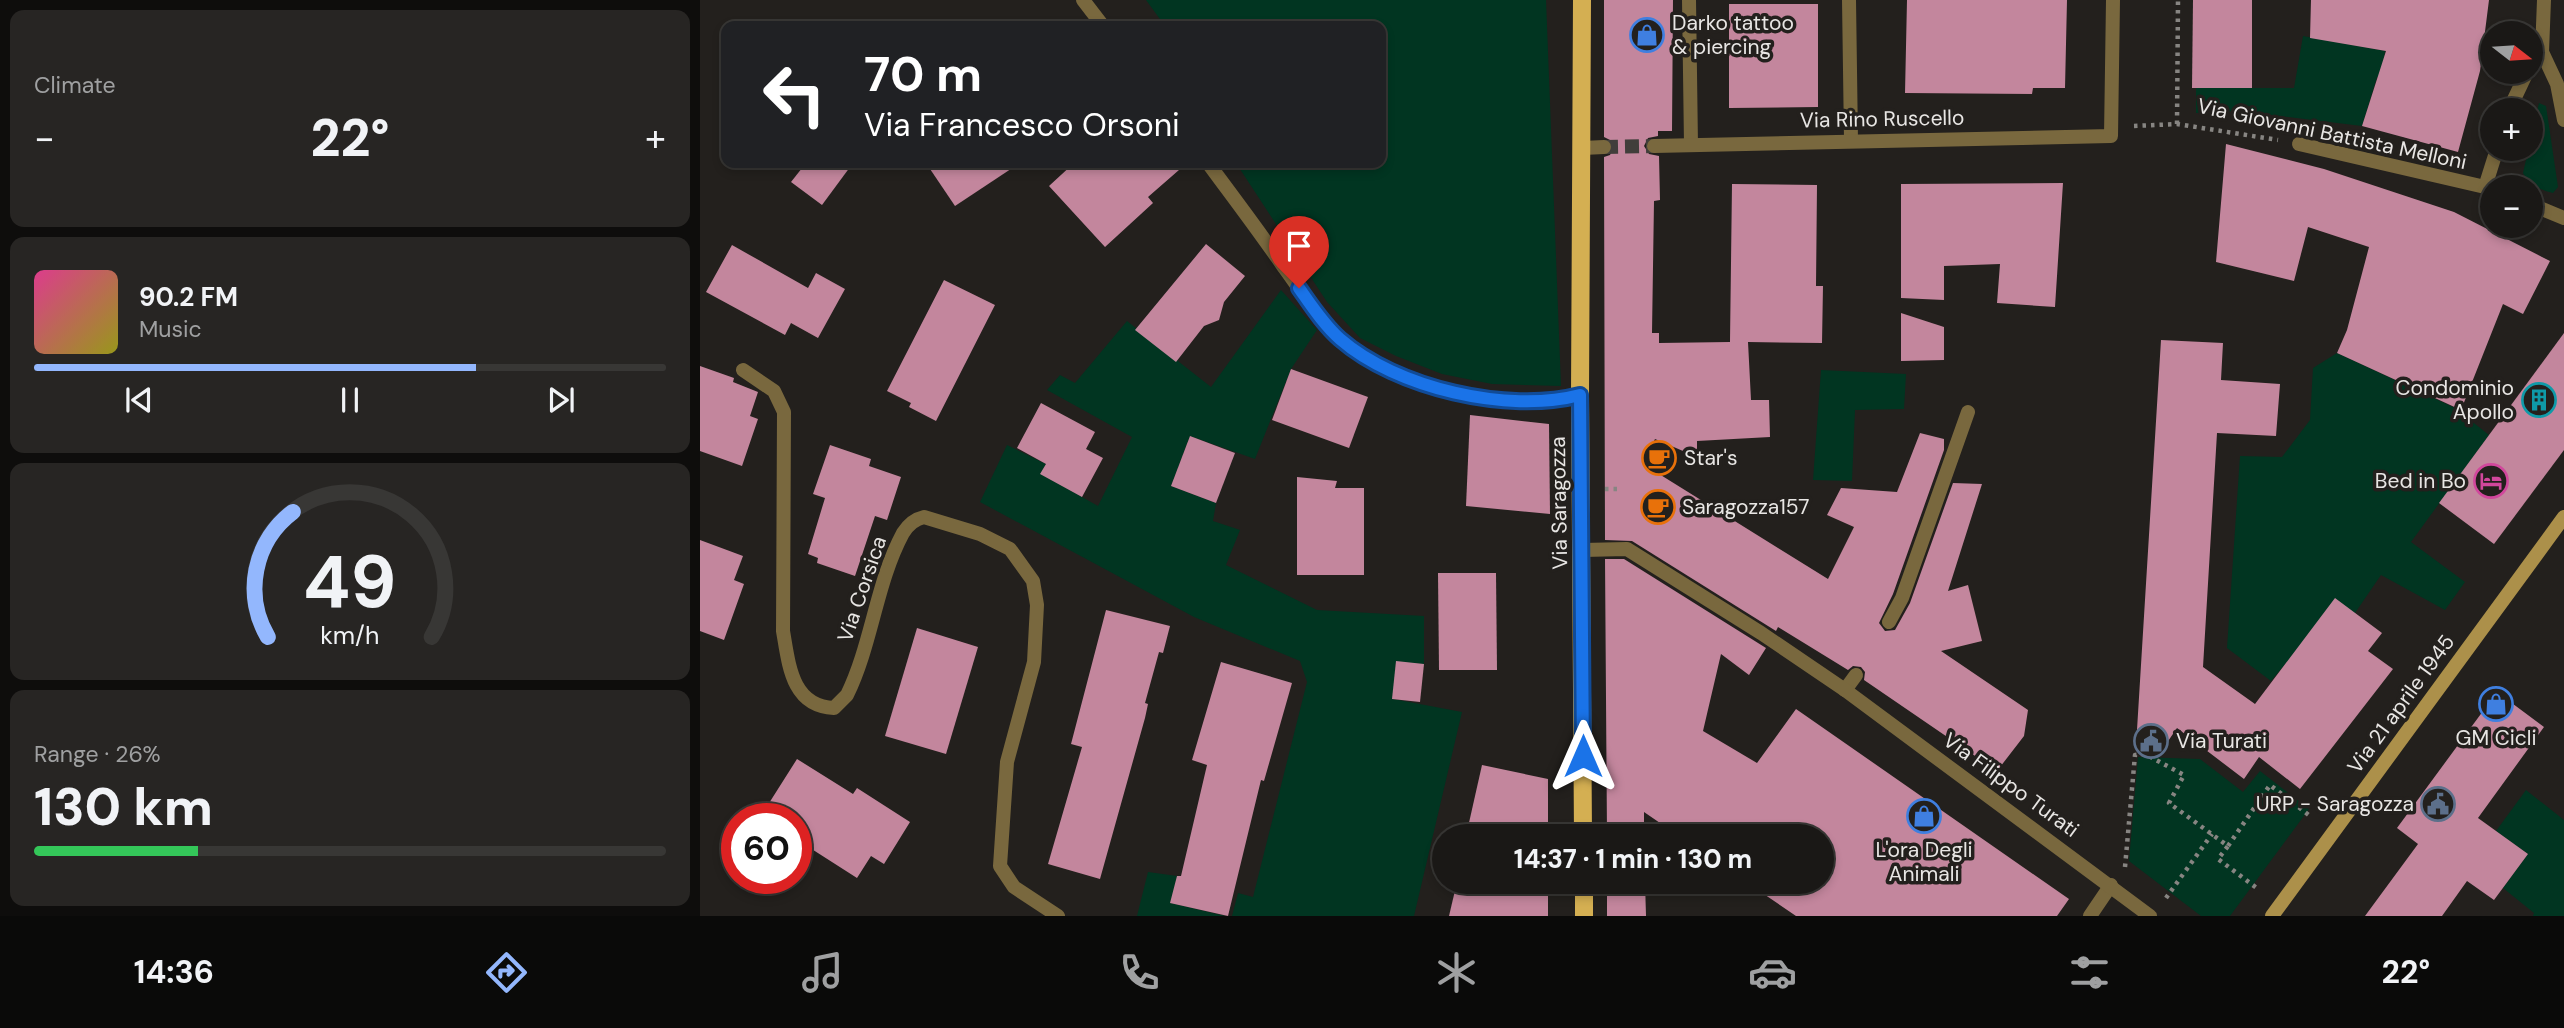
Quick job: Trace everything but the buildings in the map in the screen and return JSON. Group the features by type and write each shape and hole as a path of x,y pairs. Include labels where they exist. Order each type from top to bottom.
{"main road":[{"name":"Via Saragozza","path":"1582,0 1580,395 1583,824"},
{"path":"1584,894 1584,916"}],"street":[{"path":"1083,0 1099,21"},
{"path":"1689,0 1691,145"},
{"path":"1849,0 1851,140"},
{"name":"Via Rino Ruscello","path":"1654,146 2111,136 2113,0"},
{"path":"2543,26 2544,0"},
{"path":"2543,54 2557,84 2564,120"},
{"name":"Via Giovanni Battista Melloni","path":"2299,144 2480,187"},
{"path":"1583,148 1604,147"},
{"path":"1212,168 1315,311 1339,339 1371,360 1442,390 1489,398 1522,401 1580,395"},
{"path":"2543,209 2564,218"},
{"name":"Via Corsica","path":"743,370 774,391 785,412 783,631 787,656 801,697 817,707 834,708 847,695 893,560 904,532 915,519 924,517 980,534 1010,550 1033,582 1037,605 1034,662 1007,762 1000,866 1014,887 1058,916"},
{"path":"1889,622 1902,598 1968,412"},
{"name":"Via 21 aprile 1945","path":"2272,916 2564,517"},
{"name":"Via Filippo Turati","path":"1583,550 1618,547 1639,554 1845,690 2150,916"},
{"path":"1845,690 1856,675"},
{"path":"2090,916 2110,885"}],"path":[{"path":"2176,124 2179,0"},
{"name":"Via Giovanni Battista Melloni","path":"2130,130 2136,125 2176,124 2228,130 2299,144"},
{"path":"1604,489 1618,489"},
{"path":"2125,867 2135,755 2146,754 2185,775 2169,803 2228,846"},
{"path":"2258,889 2218,859 2270,785 2310,816"},
{"path":"2166,898 2212,834"}],"green space":[{"path":"1146,0 1546,0 1561,386 1492,384 1442,374 1360,338 1327,302 1239,168 1386,168 1386,21 1161,21"},
{"path":"2303,36 2385,51 2381,77 2377,77 2362,126 2239,111 2196,113 2196,88 2294,88"},
{"path":"2543,105 2546,106 2558,187 2553,193 2544,190 2543,175 2523,173 2526,161 2543,161"},
{"path":"1281,290 1317,330 1291,369 1255,459 1190,436 1171,486 1216,503 1213,521 1240,530 1226,565 1317,610 1424,616 1424,664 1396,662 1393,699 1462,712 1436,824 1432,824 1432,840 1414,916 1232,916 1238,893 1253,897 1307,682 1300,661 1194,617 980,502 1007,445 1046,464 1041,474 1098,506 1132,437 1047,390 1060,375 1075,383 1127,321 1211,387"},
{"path":"2337,353 2455,408 2489,435 2411,542 2465,582 2445,610 2381,575 2355,613 2287,662 2271,681 2227,648 2240,456 2282,457 2310,420 2313,368"},
{"path":"1821,370 1906,374 1904,409 1855,410 1852,481 1813,480"},
{"path":"2138,757 2200,759 2243,792 2260,771 2309,809 2230,916 2201,916 2129,861"},
{"path":"2526,790 2564,820 2564,916 2533,916 2534,913 2503,888 2528,854 2496,831"},
{"path":"1148,872 1177,876 1171,903 1225,916 1137,916"}],"tunnel":[{"path":"1604,147 1654,146"}],"place":[{"name":"Darko tattoo & piercing","path":"1647,35"},
{"name":"Condominio Apollo","path":"2539,400"},
{"name":"Star's","path":"1659,458"},
{"name":"Bed in Bo","path":"2491,481"},
{"name":"Saragozza157","path":"1658,507"},
{"name":"GM Cicli","path":"2496,704"},
{"name":"Via Turati","path":"2151,741"},
{"name":"URP - Saragozza","path":"2438,804"},
{"name":"L'ora Degli Animali","path":"1924,816"}],"route":[{"path":"1299,288 1339,339 1371,360 1410,378 1442,390 1489,398 1522,401 1565,399 1580,395 1583,756"}]}
